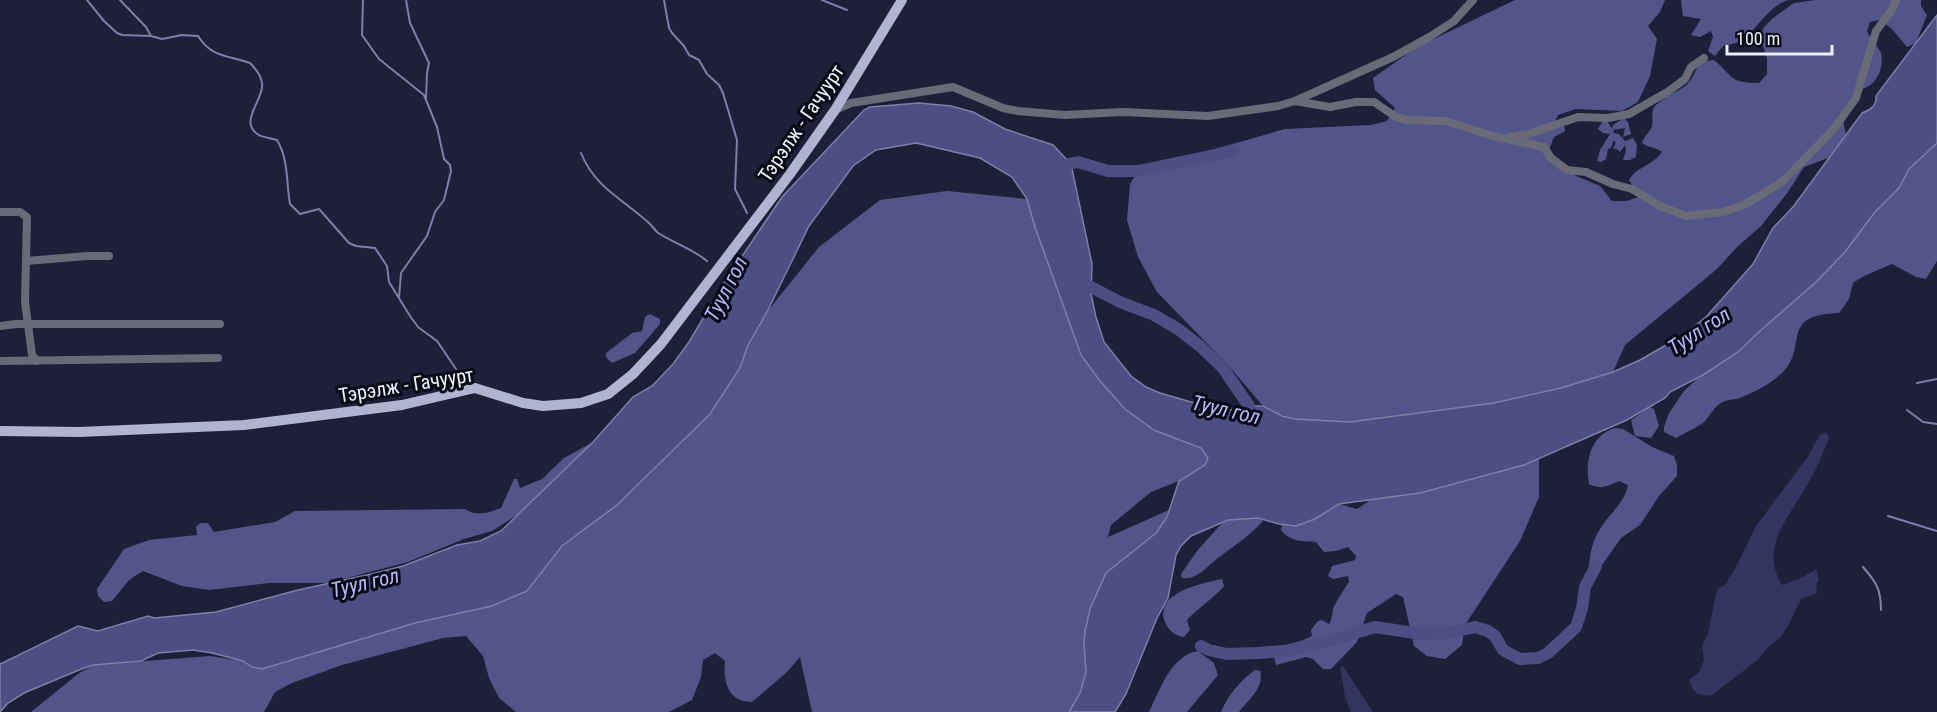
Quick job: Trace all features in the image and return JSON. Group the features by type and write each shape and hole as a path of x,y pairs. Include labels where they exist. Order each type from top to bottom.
{"main road":[{"name":"Тэрэлж - Гачуурт","path":"0,431 79,432 244,425 402,405 475,388 523,403 543,406 567,405 598,398 620,386 661,344 778,190 835,110 902,0"}],"street":[{"path":"835,110 851,103 953,87 1003,108 1065,115 1122,112 1209,117 1278,106 1393,57 1454,21 1473,0"},
{"path":"1294,101 1330,107 1356,102 1374,102 1396,117 1408,120 1446,121 1544,147 1551,158 1567,170 1586,172 1612,184 1632,189 1660,206 1686,216 1723,212 1744,205 1782,182 1833,130 1856,98 1876,31 1892,10 1896,0"},
{"path":"1504,138 1528,134 1578,117 1608,118 1629,114 1669,92 1685,79 1691,67 1704,58"},
{"path":"0,212 20,212 27,217 25,302 32,355 37,361"},
{"path":"26,261 109,256"},
{"path":"0,326 220,324"},
{"path":"0,361 218,358"}],"shaded area":[{"path":"1515,0 1665,0 1660,12 1648,26 1657,39 1650,76 1638,102 1622,111 1576,109 1558,115 1555,121 1564,124 1565,131 1554,137 1547,155 1576,176 1600,186 1612,201 1626,201 1639,197 1629,180 1632,175 1662,152 1642,143 1652,126 1652,112 1657,104 1686,85 1698,65 1707,61 1714,60 1737,80 1759,83 1767,74 1767,59 1760,36 1764,27 1773,18 1794,3 1815,0 1921,0 1921,6 1927,15 1916,43 1907,47 1892,29 1880,20 1870,22 1867,31 1880,51 1881,65 1873,83 1855,91 1842,115 1846,135 1828,158 1804,167 1761,226 1717,269 1625,345 1613,372 1561,388 1494,403 1350,422 1295,419 1263,406 1228,365 1157,292 1138,257 1127,220 1130,184 1138,171 1285,129 1371,125 1387,121 1395,108 1375,90 1373,78 1417,47"},
{"path":"1681,0 1789,0 1772,10 1742,39 1734,44 1724,45 1715,56 1708,51 1713,37 1711,31 1700,37 1691,35 1701,19 1683,16"},
{"path":"1624,118 1628,122 1631,134 1623,137 1625,128 1613,130 1625,141 1633,138 1637,145 1636,157 1623,160 1625,145 1620,152 1613,149 1616,142 1613,141 1606,159 1601,162 1597,161 1600,150 1610,134 1598,129 1602,122 1607,121 1612,129 1613,125"},
{"path":"1937,143 1937,261 1926,279 1916,277 1892,264 1864,276 1853,283 1849,299 1839,313 1808,319 1801,326 1790,362 1774,380 1738,399 1720,403 1704,422 1676,438 1664,432 1669,413 1684,391 1697,379 1738,352 1816,282 1845,251 1875,212 1899,188 1908,170"},
{"path":"947,191 1027,199 1066,312 1154,430 1201,448 1208,458 1205,465 1179,481 1151,492 1111,525 1108,537 1169,510 1156,533 1106,573 1090,609 1085,631 1086,672 1080,693 1069,712 812,712 800,657 787,672 752,702 744,701 732,695 726,683 725,661 715,653 703,660 701,677 692,700 669,712 516,712 499,698 489,678 483,656 466,636 443,638 342,665 292,683 275,692 264,712 31,712 78,674 93,665 210,656 243,661 252,667 262,669 415,623 492,606 527,591 562,546 617,505 710,414 740,368 748,345 767,312 819,247 880,200"},
{"path":"650,314 660,319 660,324 635,353 612,363 606,357 606,353 632,333 642,331 645,317"},
{"path":"1650,407 1654,409 1659,426 1651,438 1635,436 1631,420"},
{"path":"1614,428 1623,429 1652,447 1674,456 1677,476 1659,496 1640,525 1621,538 1597,572 1592,572 1589,567 1594,541 1602,526 1621,502 1628,485 1619,481 1600,487 1589,484 1589,459 1594,444 1599,437"},
{"path":"1825,432 1829,439 1812,477 1786,519 1775,544 1774,558 1782,585 1816,569 1819,580 1816,585 1817,593 1801,599 1781,637 1769,646 1759,659 1712,695 1700,695 1694,691 1689,680 1699,672 1704,660 1702,646 1708,634 1718,589 1725,585 1736,567 1756,526 1809,455 1819,436"},
{"path":"593,442 522,512 492,531 464,539 408,562 328,583 269,583 209,590 182,586 143,571 129,580 112,601 104,602 98,596 97,589 124,549 149,540 197,535 196,527 200,523 208,523 214,532 275,522 295,511 465,509 478,514 487,513 501,508 514,479 517,479 520,488 542,479 564,458"},
{"path":"1539,459 1539,497 1520,541 1465,625 1462,645 1445,659 1427,656 1414,646 1403,597 1396,594 1367,613 1357,642 1331,669 1323,669 1313,659 1306,657 1276,665 1273,653 1312,636 1311,630 1318,621 1322,620 1329,624 1333,609 1349,582 1348,576 1333,579 1328,576 1332,566 1355,560 1356,556 1348,547 1324,552 1316,542 1292,539 1281,530 1282,524 1296,526 1315,519 1339,504 1357,509 1372,499 1420,493"},
{"path":"1258,518 1263,521 1202,572 1193,577 1182,578 1181,574 1197,551 1222,523 1228,520"},
{"path":"1222,579 1224,586 1187,620 1190,630 1184,637 1171,631 1163,613 1172,597 1191,587"},
{"path":"1198,651 1214,663 1218,675 1187,712 1149,712 1162,684 1174,666 1180,659"},
{"path":"1343,666 1373,712 1351,712 1345,697 1340,667"},
{"path":"1255,670 1260,671 1261,677 1258,688 1251,698 1239,712 1221,712 1235,689"}],"water":[{"name":"Туул гол","path":"1937,15 1937,143 1909,169 1899,188 1875,212 1845,252 1816,282 1738,352 1627,420 1524,465 1420,493 1339,504 1315,519 1296,526 1258,518 1228,520 1191,536 1176,555 1168,598 1157,618 1126,694 1115,712 1069,712 1080,693 1086,672 1084,643 1090,609 1106,573 1156,533 1167,517 1179,481 1205,465 1208,458 1201,448 1154,430 1125,409 1081,355 1027,199 1012,177 980,158 916,143 876,150 853,166 809,226 767,312 748,345 740,368 710,414 617,505 562,546 527,591 492,606 415,623 262,669 252,667 243,661 193,650 158,653 141,661 93,665 24,693 8,703 0,712 0,664 78,626 98,631 148,616 154,618 216,612 403,566 457,545 480,541 501,531 593,442 633,397 652,386 673,364 782,197 864,110 870,107 919,103 951,106 973,112 1005,129 1053,145 1071,164 1092,264 1091,294 1104,342 1131,376 1146,387 1212,408 1235,410 1249,406 1263,406 1282,416 1295,419 1350,422 1494,403 1561,388 1613,372 1640,360 1680,337 1706,317 1753,264 1773,228 1793,207 1862,113 1874,105 1876,96"}],"waterway":[{"path":"87,0 104,21 122,35 151,36 162,39 182,35 198,36 215,52 250,63 256,69 262,83 260,96 251,117 251,124 253,130 259,135 277,140 281,148 284,155 290,204 300,214 319,209 349,243 375,248 387,266 389,282 410,316 418,327 437,341 456,369"},
{"path":"120,0 146,27 151,36"},
{"path":"363,0 362,35 379,59 424,95 437,127 444,159 450,165 451,171 444,200 435,212 427,236 401,273 399,298"},
{"path":"406,0 410,23 429,63 426,99"},
{"path":"664,0 672,33 689,55 699,60 723,93 737,140 735,189 747,213"},
{"path":"822,0 847,10"},
{"path":"1056,167 1078,162 1108,171 1138,171 1234,151"},
{"path":"581,153 594,175 610,192 658,233 707,261"},
{"name":"Туул гол","path":"1078,283 1154,315 1178,329 1200,346 1223,368 1249,406 1249,421"},
{"path":"1917,383 1937,379"},
{"path":"1907,410 1923,422 1937,424"},
{"path":"1888,516 1937,531"},
{"path":"1201,646 1227,654 1257,653 1284,651 1329,641 1375,627 1421,634 1449,633 1475,627 1488,631 1495,636 1503,650 1520,659 1538,658 1548,653 1576,627 1585,587 1596,566"},
{"path":"1863,567 1877,586 1881,610"}]}
